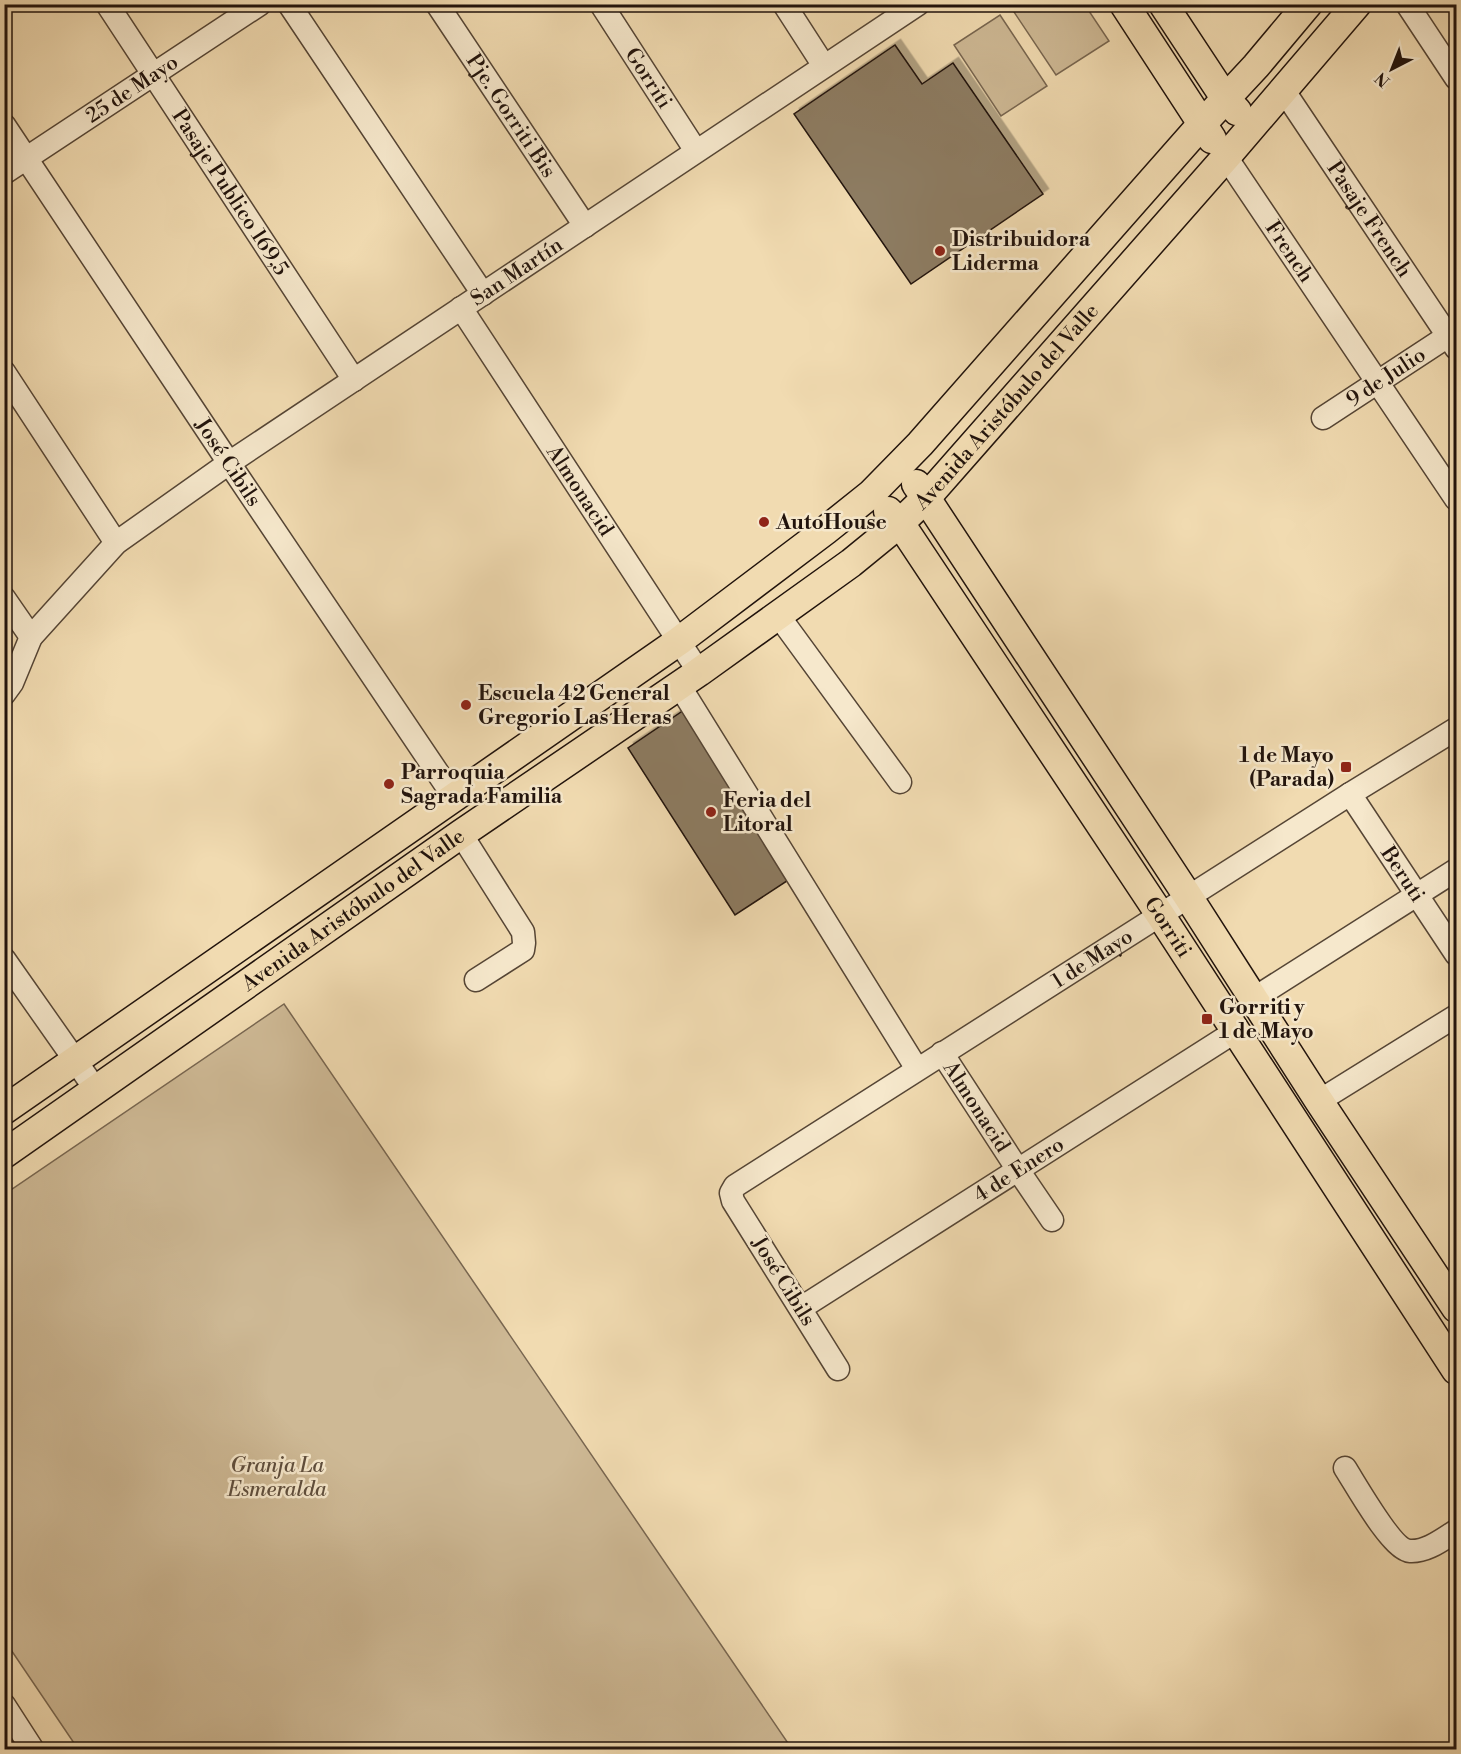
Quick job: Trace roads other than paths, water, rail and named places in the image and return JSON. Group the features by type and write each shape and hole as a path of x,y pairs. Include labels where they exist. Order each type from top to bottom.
{"main road":[{"name":"French","path":"1124,4 1226,158"},
{"path":"1163,4 1225,99 1253,126"},
{"name":"Avenida Aristóbulo del Valle","path":"4,1110 679,641 872,494 901,465 1308,4"},
{"name":"Avenida Aristóbulo del Valle","path":"4,1155 461,834 689,678 851,563 900,523 926,498 1226,158 1357,4"},
{"name":"Gorriti","path":"901,465 926,498 1456,1308"},
{"name":"Gorriti","path":"872,494 900,523 1161,916 1456,1370"}],"street":[{"name":"Pasaje Publico 169,5","path":"107,4 354,380"},
{"name":"25 de Mayo","path":"4,172 260,4"},
{"path":"289,4 483,294"},
{"name":"Pje. Gorriti Bis","path":"437,4 585,226"},
{"name":"Gorriti","path":"600,4 696,151"},
{"path":"784,4 824,66"},
{"name":"San Martín","path":"31,637 117,543 229,463 918,4"},
{"path":"1407,4 1456,78"},
{"name":"Pasaje French","path":"1284,91 1452,342"},
{"name":"José Cibils","path":"4,125 454,797"},
{"name":"French","path":"1226,158 1456,499"},
{"name":"Almonacid","path":"461,308 679,641 689,678 917,1069"},
{"name":"9 de Julio","path":"1323,418 1377,382 1452,342"},
{"path":"4,372 117,543"},
{"path":"4,597 31,637 12,683 4,694"},
{"path":"778,615 900,782"},
{"name":"1 de Mayo","path":"731,1193 735,1186 917,1069 1456,729"},
{"name":"Beruti","path":"1350,794 1456,954"},
{"path":"461,834 523,932 523,950 476,980"},
{"path":"1253,999 1456,870"},
{"path":"4,959 96,1090"},
{"path":"1320,1101 1456,1016"},
{"name":"4 de Enero","path":"801,1308 1236,1031"},
{"name":"Almonacid","path":"942,1053 1052,1220"},
{"name":"José Cibils","path":"731,1193 733,1200 838,1369"},
{"path":"1345,1468 1388,1535 1406,1551 1422,1550 1456,1531"},
{"path":"4,1705 33,1749"}],"place":[{"name":"Distribuidora Liderma","path":"940,251"},
{"name":"AutoHouse","path":"764,522"},
{"name":"Escuela 42 General Gregorio Las Heras","path":"466,705"},
{"name":"1 de Mayo (Parada)","path":"1346,767"},
{"name":"Parroquia Sagrada Familia","path":"389,784"},
{"name":"Feria del Litoral","path":"711,812"},
{"name":"Gorriti y 1 de Mayo","path":"1207,1019"}],"park label":[{"name":"Granja La Esmeralda","path":"277,1477"}]}
